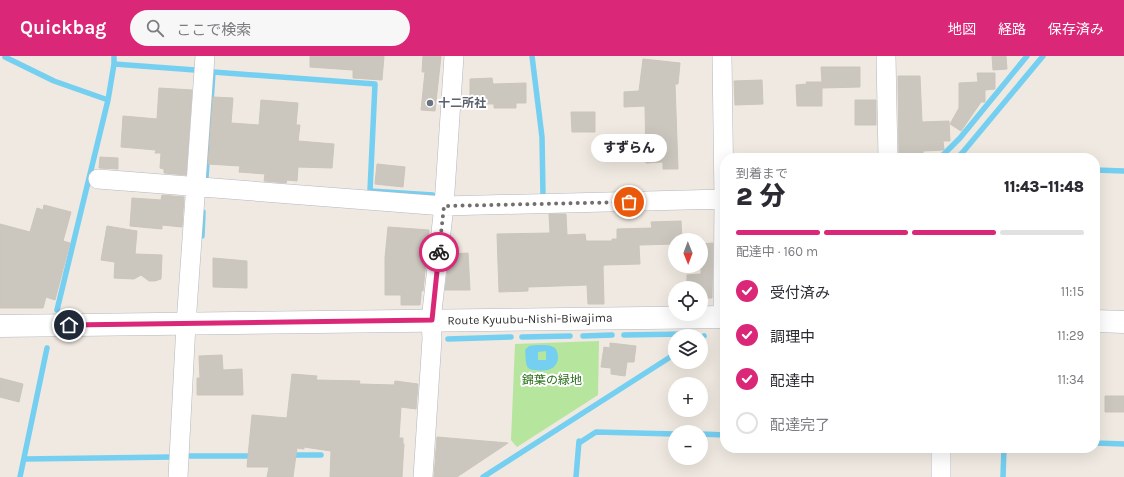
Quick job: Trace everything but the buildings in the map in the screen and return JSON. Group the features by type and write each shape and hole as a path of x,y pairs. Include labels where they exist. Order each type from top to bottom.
{"main road":[{"name":"Route Kyuubu-Nishi-Biwajima","path":"0,326 720,317"},
{"path":"1100,321 1124,322"}],"street":[{"path":"178,477 186,324 205,56"},
{"path":"423,477 432,320 444,206 454,56"},
{"path":"722,56 723,153"},
{"path":"886,56 888,153"},
{"path":"98,179 444,206 720,199"},
{"path":"941,453 941,477"}],"green space":[{"name":"錦葉の緑地","path":"599,341 598,395 517,447 511,440 515,344"}],"water":[{"path":"546,345 555,348 558,356 556,365 547,370 539,371 529,369 526,363 525,350 529,346","holes":["546,351 546,360 538,360 538,352"]}],"waterway":[{"path":"57,310 108,100 114,56"},
{"path":"532,56 542,137 543,195"},
{"path":"945,153 960,138 1027,56"},
{"path":"962,153 1043,56"},
{"path":"5,57 54,81 108,100"},
{"path":"114,64 195,70"},
{"path":"206,177 213,72 375,84 370,191 433,195"},
{"path":"1100,170 1124,171"},
{"path":"202,236 203,212"},
{"path":"624,335 668,334"},
{"path":"583,336 612,335"},
{"path":"522,337 570,336"},
{"path":"448,339 511,337"},
{"path":"20,477 47,348"},
{"path":"483,477 668,358"},
{"path":"579,443 596,432 668,434"},
{"path":"708,434 720,435"},
{"path":"576,477 579,441"},
{"path":"1100,443 1124,444"},
{"path":"186,453 186,456 254,456"},
{"path":"1003,477 1004,453"},
{"path":"289,455 321,455"},
{"path":"24,459 172,457"}],"way so far":[{"path":"439,252 444,206 629,202"}],"place":[{"name":"十二所社","path":"430,103"},
{"name":"すずらん","path":"629,202"}],"route":[{"path":"69,325 432,320 439,252"}]}
